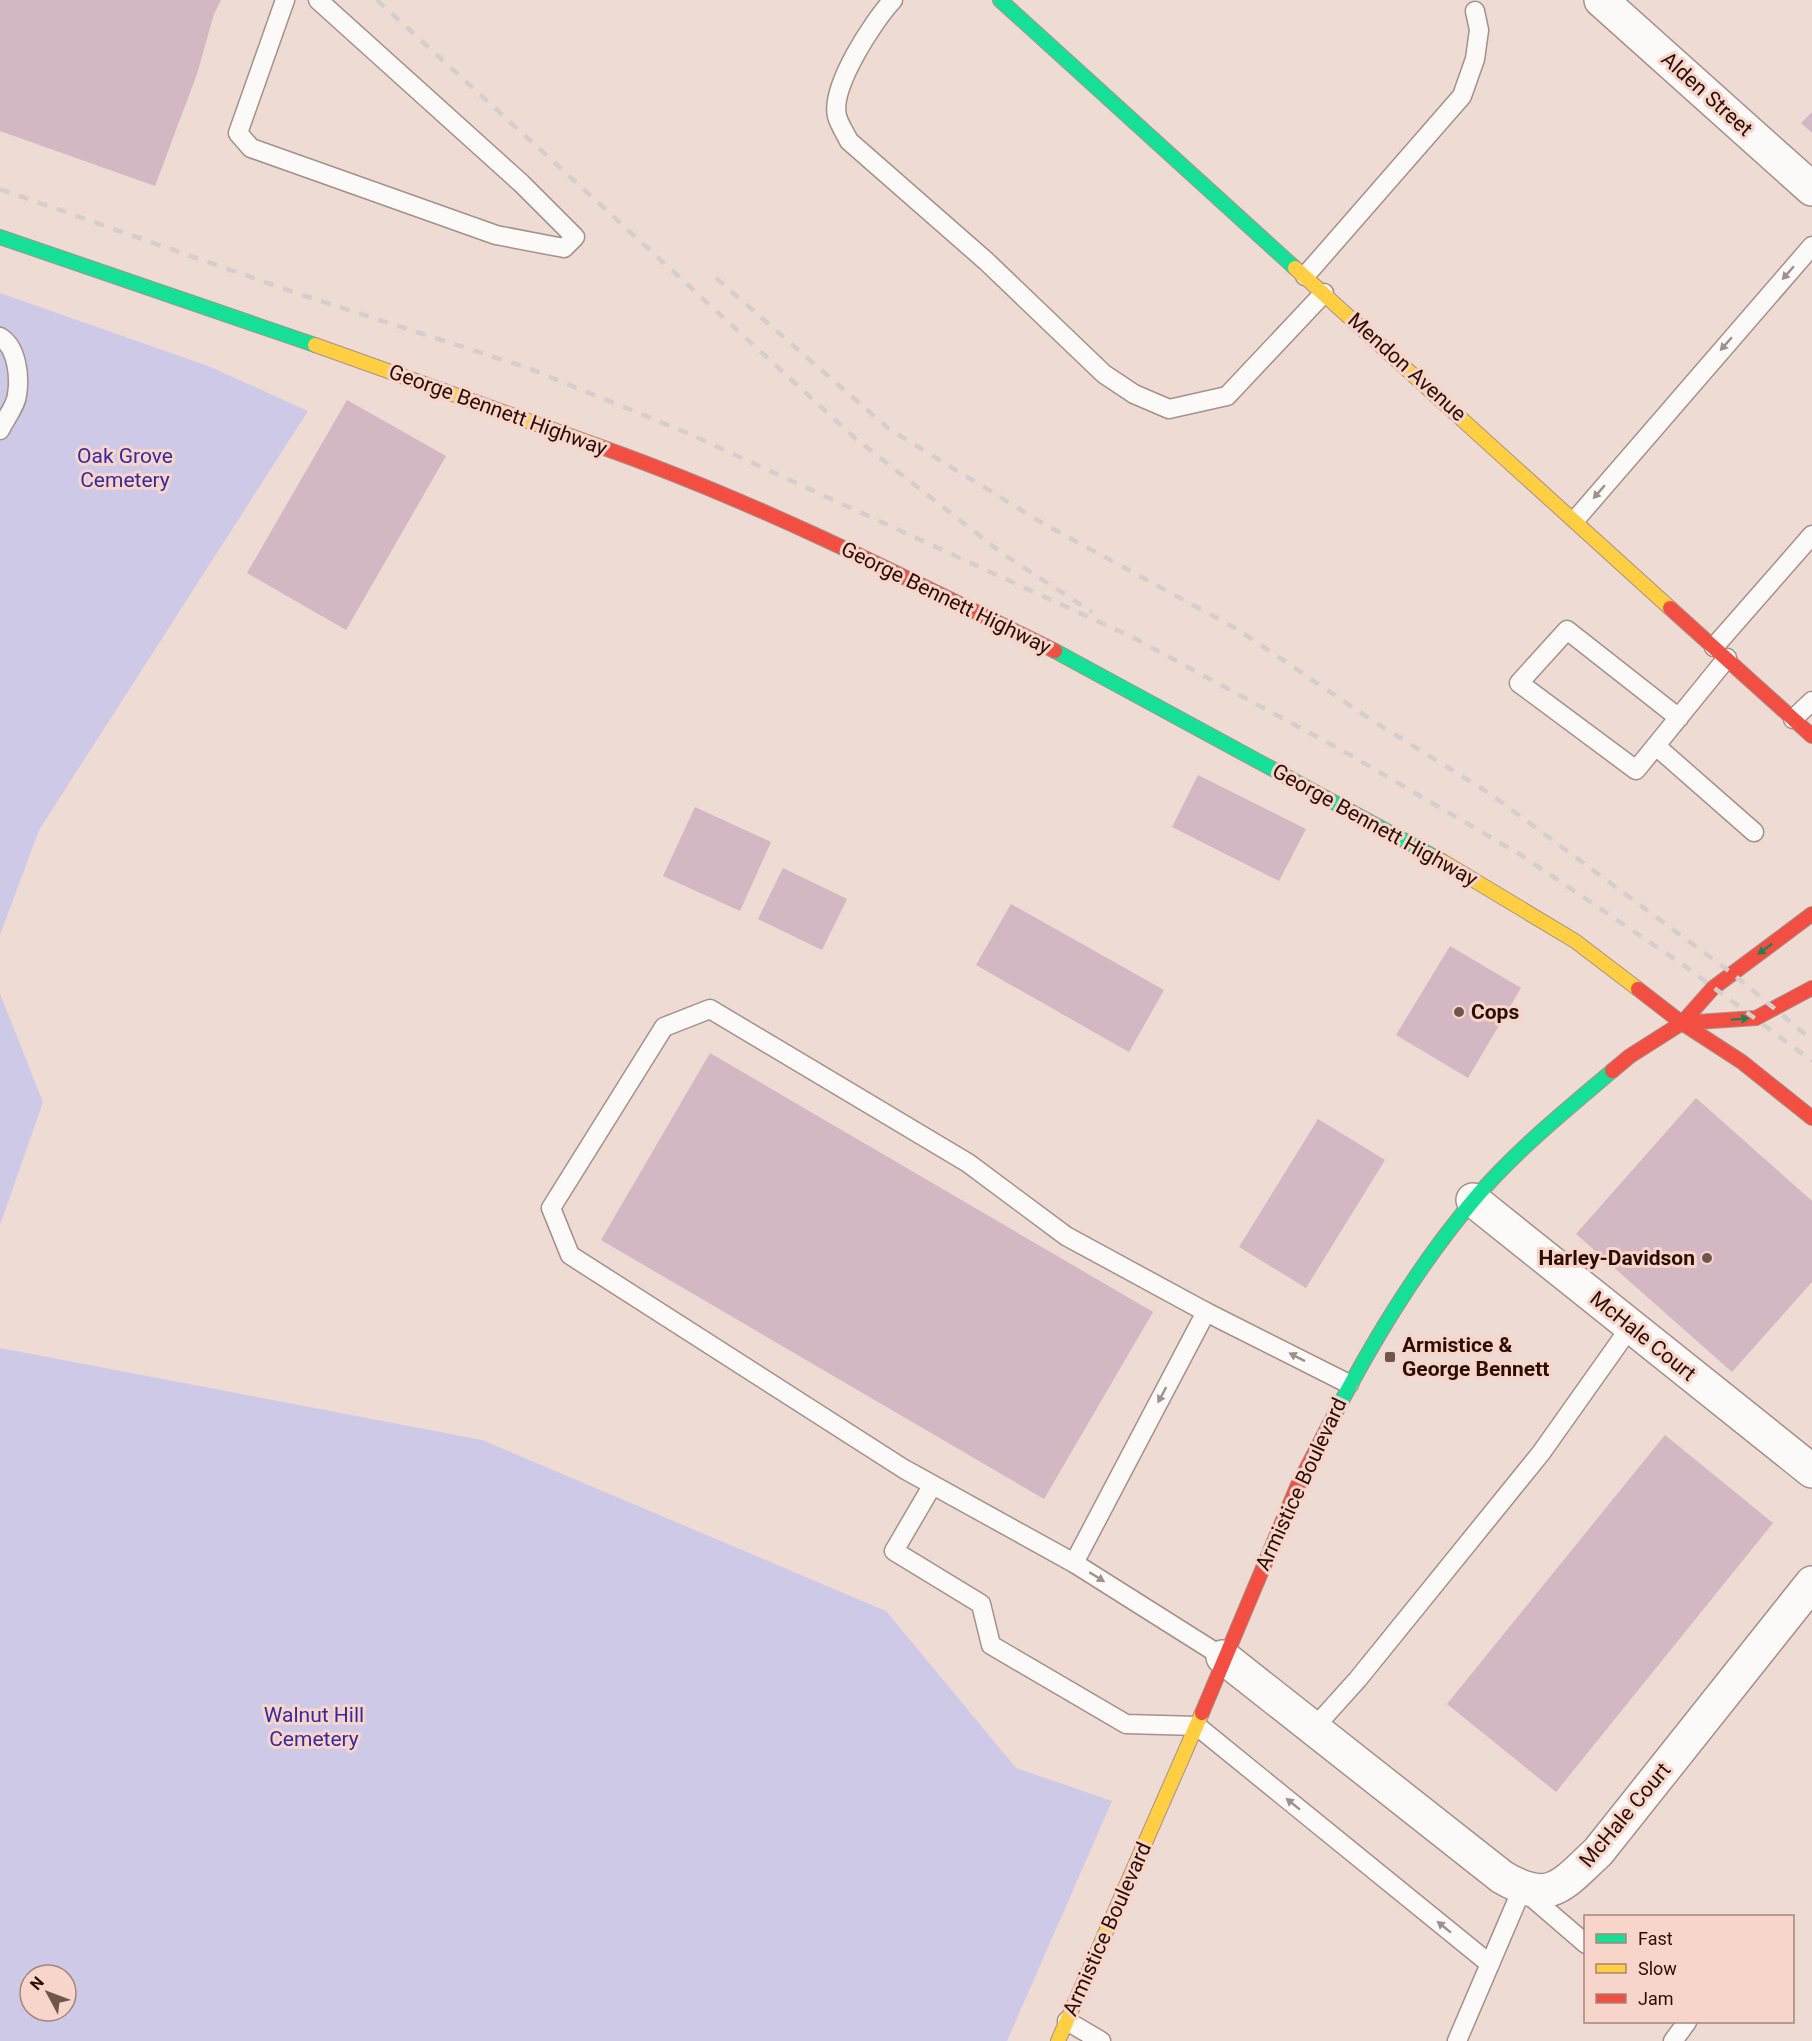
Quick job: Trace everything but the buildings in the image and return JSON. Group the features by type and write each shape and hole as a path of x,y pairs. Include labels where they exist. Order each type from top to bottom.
{"main road":[{"name":"Mendon Avenue","path":"1000,0 1576,519 1812,736"},
{"name":"George Bennett Highway","path":"0,237 669,471 869,559 1082,664 1418,847 1575,941 1682,1023 1742,1062 1812,1118"},
{"name":"Armistice Boulevard","path":"1058,2041 1197,1726 1223,1657 1297,1487 1349,1384 1420,1268 1473,1200 1541,1131 1630,1056 1682,1023 1713,988 1812,914"},
{"name":"Armistice Boulevard","path":"1682,1023 1756,1018 1812,988"}],"street":[{"name":"Alden Street","path":"1601,0 1812,189"},
{"name":"McHale Court","path":"1473,1200 1812,1472"},
{"name":"McHale Court","path":"1522,1889 1547,1891 1559,1888 1599,1852 1812,1583"},
{"path":"1223,1657 1493,1870 1522,1889"}],"lane":[{"path":"285,0 238,133 251,148 496,235 564,248 575,237 521,183 318,0"},
{"path":"893,0 856,54 841,85 837,114 849,141 986,261 1104,374 1134,394 1168,409 1227,396 1324,293"},
{"path":"1305,276 1462,96 1475,59 1479,30 1475,11"},
{"path":"1576,519 1812,246"},
{"path":"0,337 8,341 16,362 18,396 0,430"},
{"path":"1679,718 1568,630 1520,683 1636,770 1679,718 1721,652 1812,535"},
{"path":"1793,719 1812,701"},
{"path":"1656,746 1754,832"},
{"path":"1223,1657 1074,1563 932,1486 570,1256 551,1208 664,1027 710,1010 968,1163 1066,1236 1206,1312 1349,1384"},
{"path":"1074,1563 1206,1312"},
{"path":"1313,1729 1358,1679 1541,1453 1631,1326"},
{"path":"932,1486 894,1551 981,1604 991,1645 1126,1724 1197,1726 1490,1964"},
{"path":"1457,2041 1522,1889 1584,1942"},
{"path":"1067,2021 1101,2041"},
{"path":"1673,2041 1686,2023"}],"green space":[{"name":"Oak Grove Cemetery","path":"0,293 208,366 308,411 39,830 0,935"},
{"path":"0,994 43,1102 0,1225"},
{"name":"Walnut Hill Cemetery","path":"0,1348 482,1440 886,1611 1016,1768 1112,1801 1007,2041 0,2041"}],"railway":[{"path":"377,0 856,439 1003,554 1092,612"},
{"path":"0,189 296,293 528,368 685,432 1130,636 1345,752 1521,855 1682,964 1812,1061"},
{"path":"716,278 889,429 1044,524 1237,629 1373,721 1489,793 1733,974 1812,1040"}],"traffic: fast":[{"path":"1000,0 1295,268"},
{"path":"0,237 315,345"},
{"path":"1055,651 1442,861"},
{"path":"1329,1425 1394,1309 1451,1228 1504,1167 1612,1071"}],"traffic: slow":[{"path":"1295,268 1670,608"},
{"path":"315,345 604,448"},
{"path":"1442,861 1575,941 1638,989"},
{"path":"1058,2041 1202,1713"}],"traffic: jam":[{"path":"604,448 776,517 1055,651"},
{"path":"1670,608 1812,736"},
{"path":"1612,1071 1630,1056 1682,1023 1713,988 1812,914"},
{"path":"1682,1023 1756,1018 1812,988"},
{"path":"1638,989 1682,1023 1742,1062 1812,1118"},
{"path":"1202,1713 1297,1487 1329,1425"}],"place":[{"name":"Cops","path":"1459,1012"},
{"name":"Harley-Davidson","path":"1707,1258"},
{"name":"Armistice & George Bennett","path":"1390,1357"}]}
